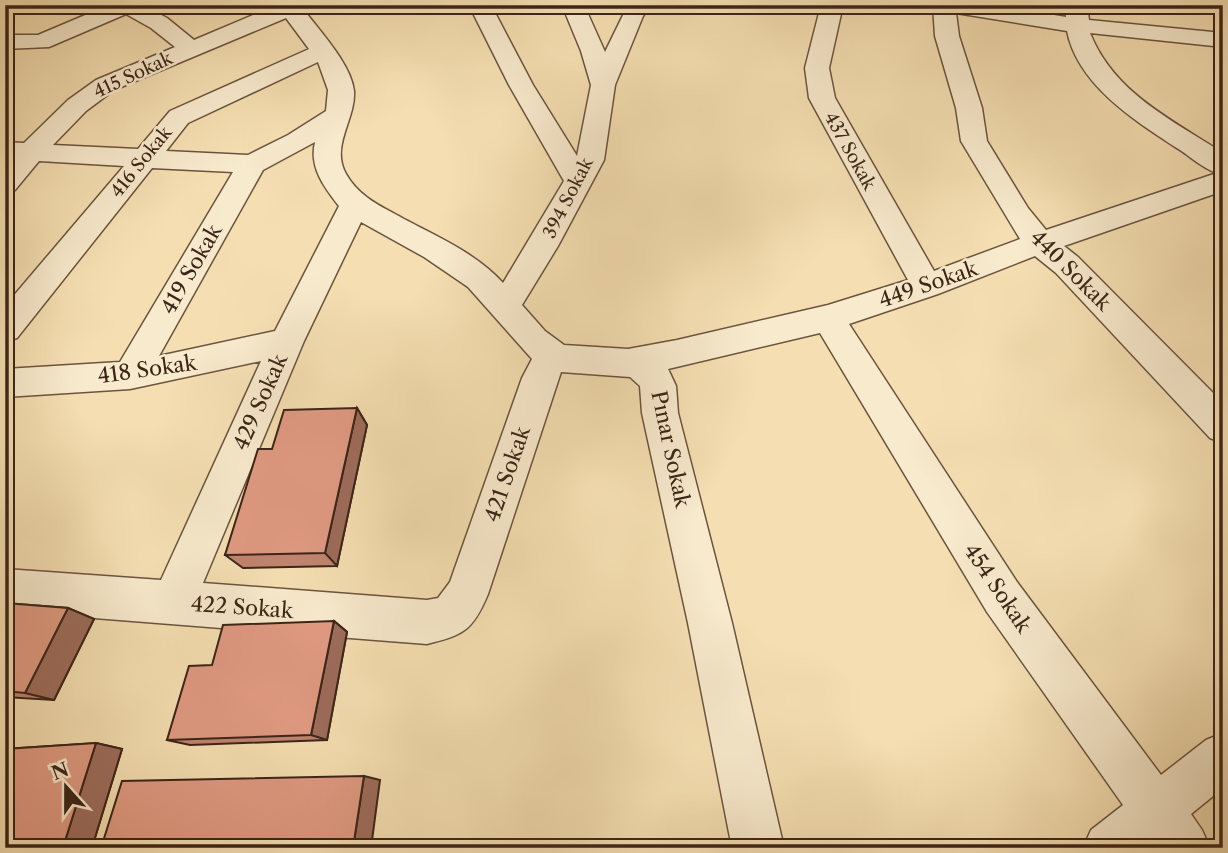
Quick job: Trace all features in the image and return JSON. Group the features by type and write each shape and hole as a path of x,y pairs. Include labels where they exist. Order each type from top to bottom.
{"street":[{"path":"480,5 521,85 578,181"},
{"path":"573,5 593,51 603,85"},
{"name":"394 Sokak","path":"506,305 543,246 590,159 603,85 632,16 640,5"},
{"name":"437 Sokak","path":"831,5 817,68 821,98 927,286"},
{"name":"440 Sokak","path":"944,5 947,36 970,108 974,141 998,184 1039,243 1067,265 1223,427"},
{"path":"950,5 1194,26 1223,40"},
{"path":"10,52 128,6 159,23 191,49"},
{"path":"289,7 338,75 341,90 337,115 326,149 330,174 354,205 478,278 506,305 536,342 552,355"},
{"name":"415 Sokak","path":"5,183 18,152 90,94 105,85 289,7"},
{"path":"1076,15 1092,59 1120,95 1138,111 1223,166"},
{"name":"416 Sokak","path":"5,329 178,117 321,52"},
{"path":"18,152 253,164 298,141 337,115"},
{"name":"419 Sokak","path":"130,375 253,164"},
{"name":"449 Sokak","path":"625,363 677,354 828,318 927,286 1039,243 1223,181"},
{"name":"429 Sokak","path":"173,602 287,341 354,205"},
{"name":"454 Sokak","path":"828,318 1002,597 1170,828"},
{"name":"418 Sokak","path":"5,383 130,375 201,362 287,341"},
{"name":"Pınar Sokak","path":"552,355 569,359 625,363 649,370 657,379 660,413 710,623 758,848"},
{"name":"421 Sokak","path":"467,594 540,377 552,355"},
{"name":"422 Sokak","path":"5,590 427,622 450,617 467,594"},
{"path":"1108,848 1170,828 1223,757"}],"building":[{"path":"357,408 325,553 225,555 258,449 272,449 284,410"},
{"path":"5,603 68,608 25,693 5,691"},
{"path":"334,621 311,735 167,740 189,666 212,665 223,625"},
{"path":"96,743 65,841 5,845 5,749"},
{"path":"364,776 353,848 101,848 122,781"}]}
